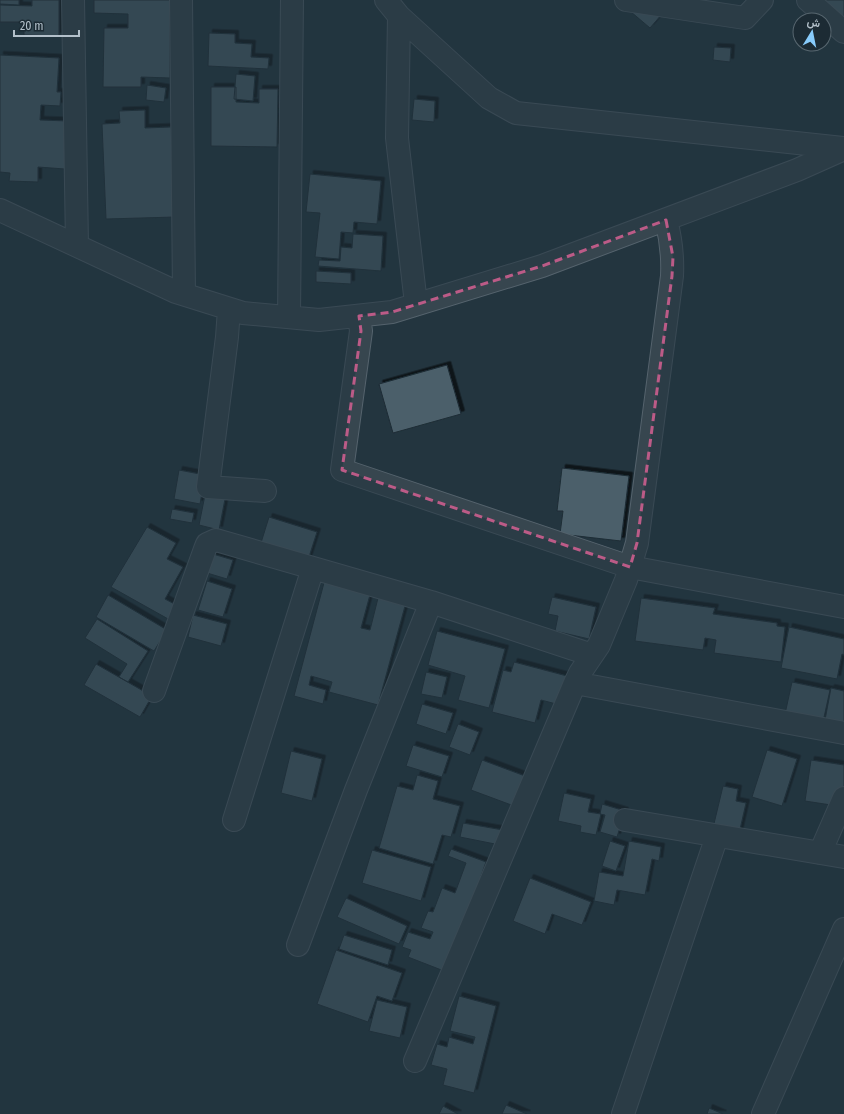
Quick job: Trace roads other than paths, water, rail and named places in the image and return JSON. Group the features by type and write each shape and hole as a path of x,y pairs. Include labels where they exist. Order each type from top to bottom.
{"street":[{"path":"73,0 77,245"},
{"path":"181,0 184,294"},
{"path":"289,317 292,0"},
{"path":"626,0 745,18 762,0"},
{"path":"808,0 844,32"},
{"path":"392,8 489,98 516,113 844,148"},
{"path":"392,8 397,138 416,304"},
{"path":"0,210 184,294 243,313 319,320 392,312 542,266 797,170 844,148"},
{"path":"415,1061 575,683 599,645 630,567 637,543 672,276 673,257 671,238 666,220"},
{"path":"229,309 227,337 208,487 265,491"},
{"path":"359,316 361,332 342,470 630,567 844,607"},
{"path":"154,691 207,544 211,541 221,540 431,602 592,655"},
{"path":"234,820 313,568"},
{"path":"298,945 356,790 431,602"},
{"path":"575,683 844,733"},
{"path":"820,853 844,798"},
{"path":"624,820 844,857"},
{"path":"623,1114 717,836"},
{"path":"763,1114 844,929"}]}
